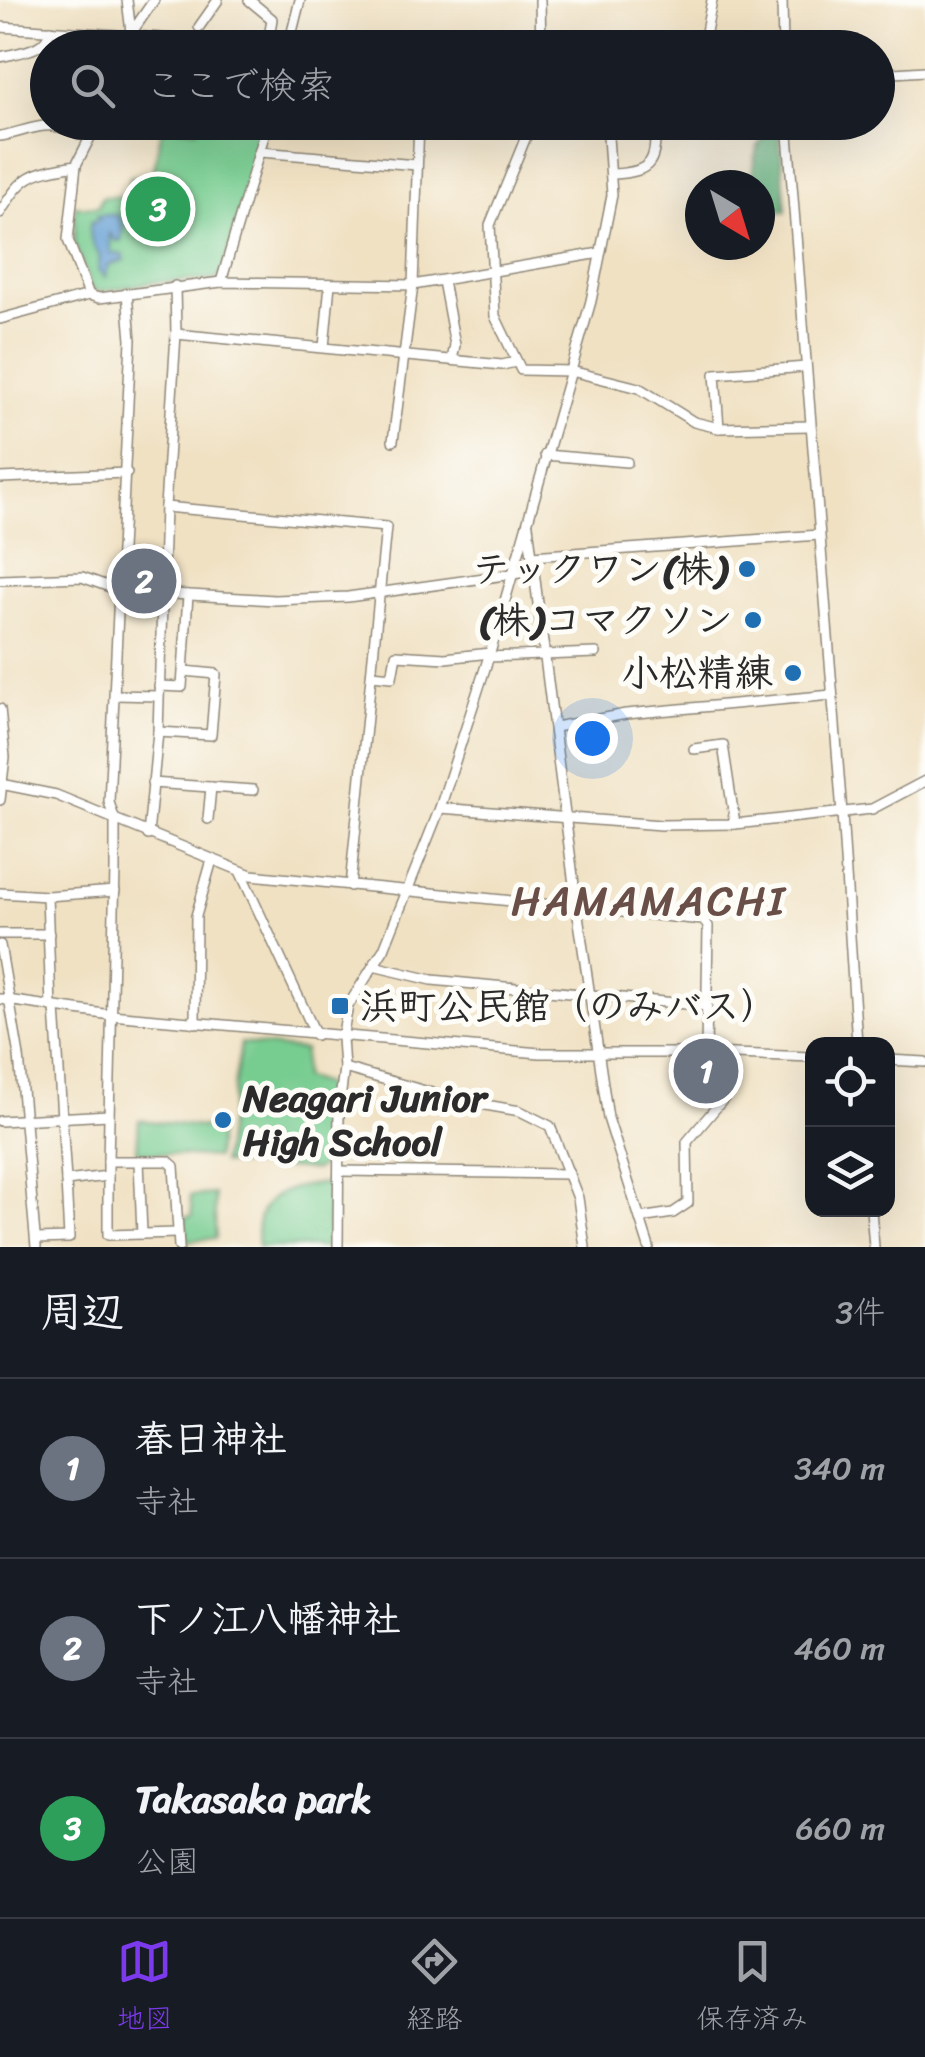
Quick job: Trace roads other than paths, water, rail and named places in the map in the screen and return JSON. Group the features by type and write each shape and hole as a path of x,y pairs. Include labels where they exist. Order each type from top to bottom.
{"street":[{"path":"127,0 130,30"},
{"path":"134,30 154,0"},
{"path":"199,28 218,0"},
{"path":"250,0 272,19 270,30"},
{"path":"293,30 300,0"},
{"path":"540,0 540,30"},
{"path":"706,30 712,0"},
{"path":"782,0 783,30"},
{"path":"0,28 50,30"},
{"path":"0,57 30,49"},
{"path":"895,73 925,71"},
{"path":"0,136 30,129"},
{"path":"88,140 76,165 68,240 89,295"},
{"path":"222,282 263,140"},
{"path":"392,442 413,285 418,140"},
{"path":"525,140 490,224 495,316 516,362 525,372 571,371 638,388 694,422 718,428 810,426"},
{"path":"338,1247 342,1038 348,1006 384,949 440,808 489,655 591,301 612,174 608,140"},
{"path":"612,174 635,173 648,166 656,152 656,140"},
{"path":"788,140 857,1037"},
{"path":"260,152 417,165"},
{"path":"0,212 16,185 26,178 76,165"},
{"path":"0,319 89,295 99,298 222,282 413,285 600,253"},
{"path":"443,281 455,345 452,360"},
{"path":"324,348 330,284"},
{"path":"148,835 158,732 175,286"},
{"path":"128,294 132,340 110,802 115,821 115,891 108,1235 177,1233"},
{"path":"176,334 502,365 516,362"},
{"path":"718,428 715,374 806,367"},
{"path":"545,455 627,462"},
{"path":"0,478 127,473"},
{"path":"165,507 386,528 350,886"},
{"path":"528,522 608,1118 649,1247"},
{"path":"532,556 819,535"},
{"path":"0,580 82,577 121,591 275,600 380,592 534,571"},
{"path":"115,694 182,686 188,595"},
{"path":"372,675 392,677 396,655 445,658 596,653"},
{"path":"158,732 211,735 216,674 184,671"},
{"path":"555,726 626,714 832,695"},
{"path":"0,709 5,757 0,800"},
{"path":"694,749 723,746 735,824"},
{"path":"1,779 56,795 252,875 703,920 708,926 706,1053"},
{"path":"440,808 661,824 735,824 872,808 925,781"},
{"path":"152,783 253,790"},
{"path":"208,819 210,787"},
{"path":"195,1023 196,916 212,860"},
{"path":"240,871 316,1036"},
{"path":"0,893 47,896 115,891"},
{"path":"0,945 12,1001 36,1243 69,1238 47,896"},
{"path":"0,934 49,934"},
{"path":"373,966 432,980 706,1006"},
{"path":"0,999 316,1036 540,1054 805,1057"},
{"path":"640,1218 673,1213 688,1203 688,1142 725,1097 722,1054"},
{"path":"895,1060 925,1062"},
{"path":"344,1068 457,1100 520,1111 550,1126 583,1220 585,1247"},
{"path":"0,1121 109,1114"},
{"path":"108,1161 168,1161 174,1166 179,1247"},
{"path":"139,1161 142,1234"},
{"path":"339,1172 569,1174"},
{"path":"66,1181 108,1176"},
{"path":"871,1217 874,1247"}],"water":[{"path":"97,215 118,215 123,225 121,241 114,240 109,232 111,253 123,255 125,260 109,265 105,277 98,270 100,256 90,234 92,220 99,219"}],"place":[{"name":"Takasaka park","path":"158,209"},
{"name":"テックワン(株)","path":"747,569"},
{"name":"下ノ江八幡神社","path":"144,581"},
{"name":"(株)コマクソン","path":"753,620"},
{"name":"小松精練","path":"793,673"},
{"name":"浜町公民館（のみバス）","path":"340,1006"},
{"name":"春日神社","path":"706,1071"},
{"name":"Neagari Junior High School","path":"223,1120"}],"district":[{"name":"HAMAMACHI","path":"649,900"}]}
